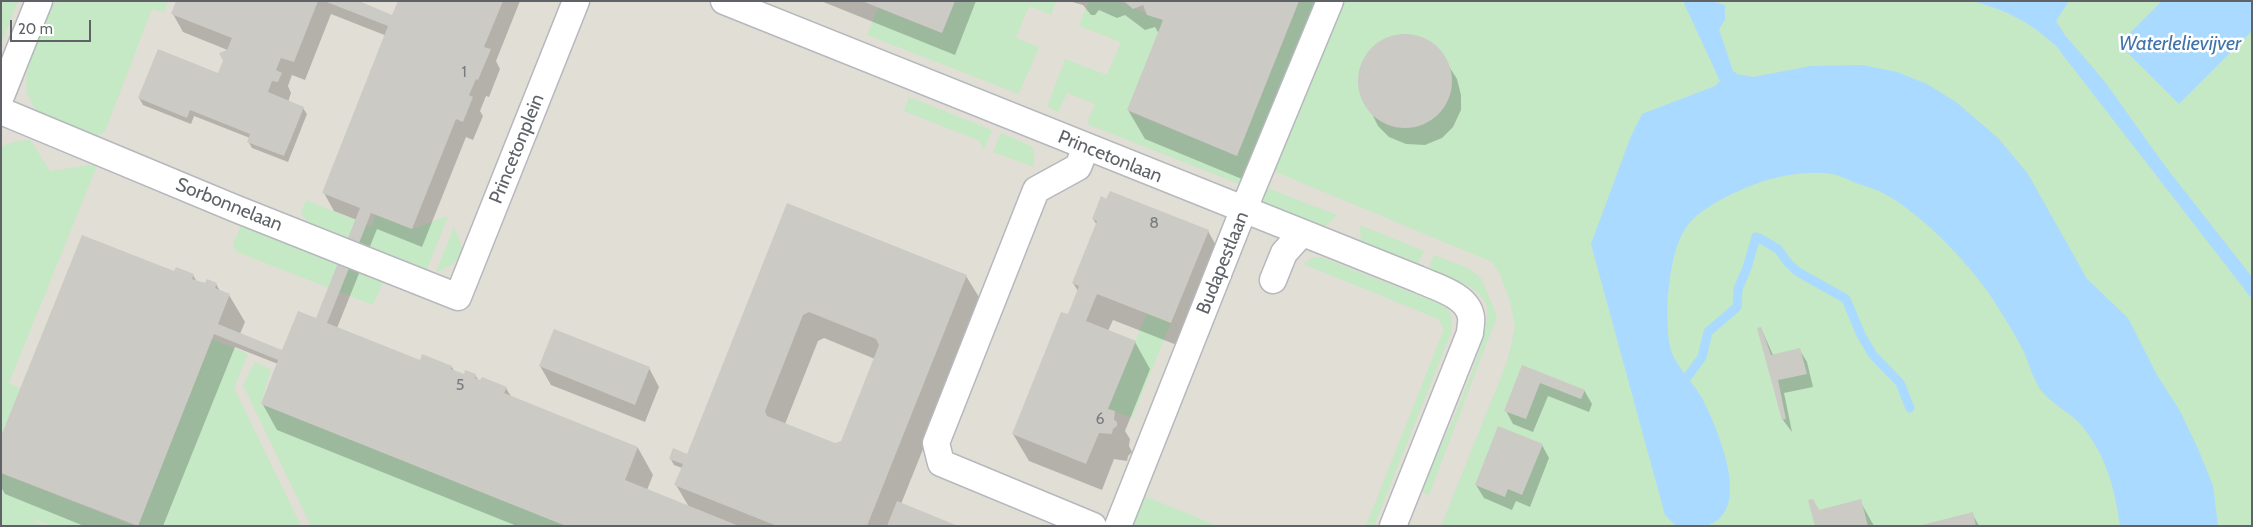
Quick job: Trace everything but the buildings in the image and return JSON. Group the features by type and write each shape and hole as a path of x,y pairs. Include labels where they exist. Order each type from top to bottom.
{"street":[{"path":"1,96 39,1"},
{"name":"Princetonplein","path":"458,297 576,1"},
{"name":"Princetonlaan","path":"724,1 1243,211 1300,246 1455,296 1465,304 1471,316 1470,333 1392,526"},
{"name":"Budapestlaan","path":"1118,526 1243,211 1330,1"},
{"name":"Sorbonnelaan","path":"1,111 225,204 458,297"},
{"path":"1086,147 1078,167 1036,190 936,443 941,463 1093,526"},
{"path":"1273,280 1284,253 1300,246"}],"shaded area":[{"path":"1,1 2252,1 2252,526 1,526"}],"green space":[{"path":"1,1 18,1 1,44"},
{"path":"55,1 168,1 164,12 152,9 105,131 101,134 89,134 48,118 33,105 27,92 27,77 35,44"},
{"path":"955,1 1056,1 1051,15 1029,6 1016,38 1039,47 1019,94 867,35 878,8 942,33"},
{"path":"1089,1 1117,1 1163,20 1127,111 1237,156 1299,1 1319,1 1244,186 1087,124 1095,104 1067,93 1058,112 1047,107 1065,59 1107,75 1121,42 1079,26"},
{"path":"1338,1 1688,1 1725,5 1711,1 1972,1 2001,10 2026,22 2048,39 2068,61 2079,52 2055,21 2069,1 2252,1 2252,526 1441,526 1507,362 1515,327 1510,301 1501,276 1492,262 1271,170"},
{"path":"909,97 992,130 984,150 980,141 904,111"},
{"path":"1001,133 1031,146 1034,150 1034,167 993,152"},
{"path":"30,140 50,171 95,164 96,168 9,383 20,388 1,436 1,146"},
{"path":"1265,187 1337,215 1323,228 1265,204 1260,198"},
{"path":"306,200 371,226 376,214 412,229 448,216 427,269 308,222 301,213"},
{"path":"242,223 384,280 373,305 237,252 233,245"},
{"path":"1360,225 1424,251 1418,264 1361,243"},
{"path":"454,227 463,250 452,264 436,272"},
{"path":"1434,255 1468,268 1481,278 1497,316 1429,495 1421,491 1463,396 1474,367 1487,319 1486,304 1476,291 1461,282 1428,270"},
{"path":"1321,257 1443,305 1449,311 1451,318 1451,333 1374,526 1366,526 1444,329 1438,319 1303,264 1312,258"},
{"path":"1147,313 1171,323 1132,418 1108,409"},
{"path":"212,339 248,354 234,388 301,526 138,526"},
{"path":"255,362 271,370 261,404 566,526 311,526 243,385"},
{"path":"1,473 134,526 51,526 24,515 45,526 1,526"},
{"path":"1144,496 1218,526 1132,526"}],"water":[{"path":"1683,1 1711,1 1725,5 1725,20 1719,29 1733,71 1737,74 1753,77 1811,66 1862,65 1897,72 1927,84 1956,102 1998,138 2028,174 2087,279 2128,318 2157,375 2180,411 2199,451 2213,486 2218,526 2120,526 2108,472 2090,436 2076,420 2049,399 2040,389 2024,352 2009,325 1989,294 1962,260 1929,227 1895,200 1879,191 1838,175 1818,173 1789,175 1762,182 1712,204 1687,226 1675,251 1669,285 1667,319 1670,347 1675,360 1702,398 1716,428 1728,468 1730,487 1728,504 1720,518 1705,526 1675,525 1665,515 1591,244 1631,136 1642,114 1715,86 1720,81"},
{"path":"1972,1 2069,1 2056,21 2065,35 2105,82 2165,166 2252,277 2252,299 2056,46 2027,23 1997,9"},
{"name":"Waterlelievijver","path":"2162,1 2252,1 2252,31 2179,104 2119,44"}],"waterway":[{"path":"1688,376 1702,357 1708,332 1737,307 1738,289 1747,268 1756,237 1778,249 1788,263 1798,272 1846,299 1861,335 1873,355 1900,383 1910,408"}]}
